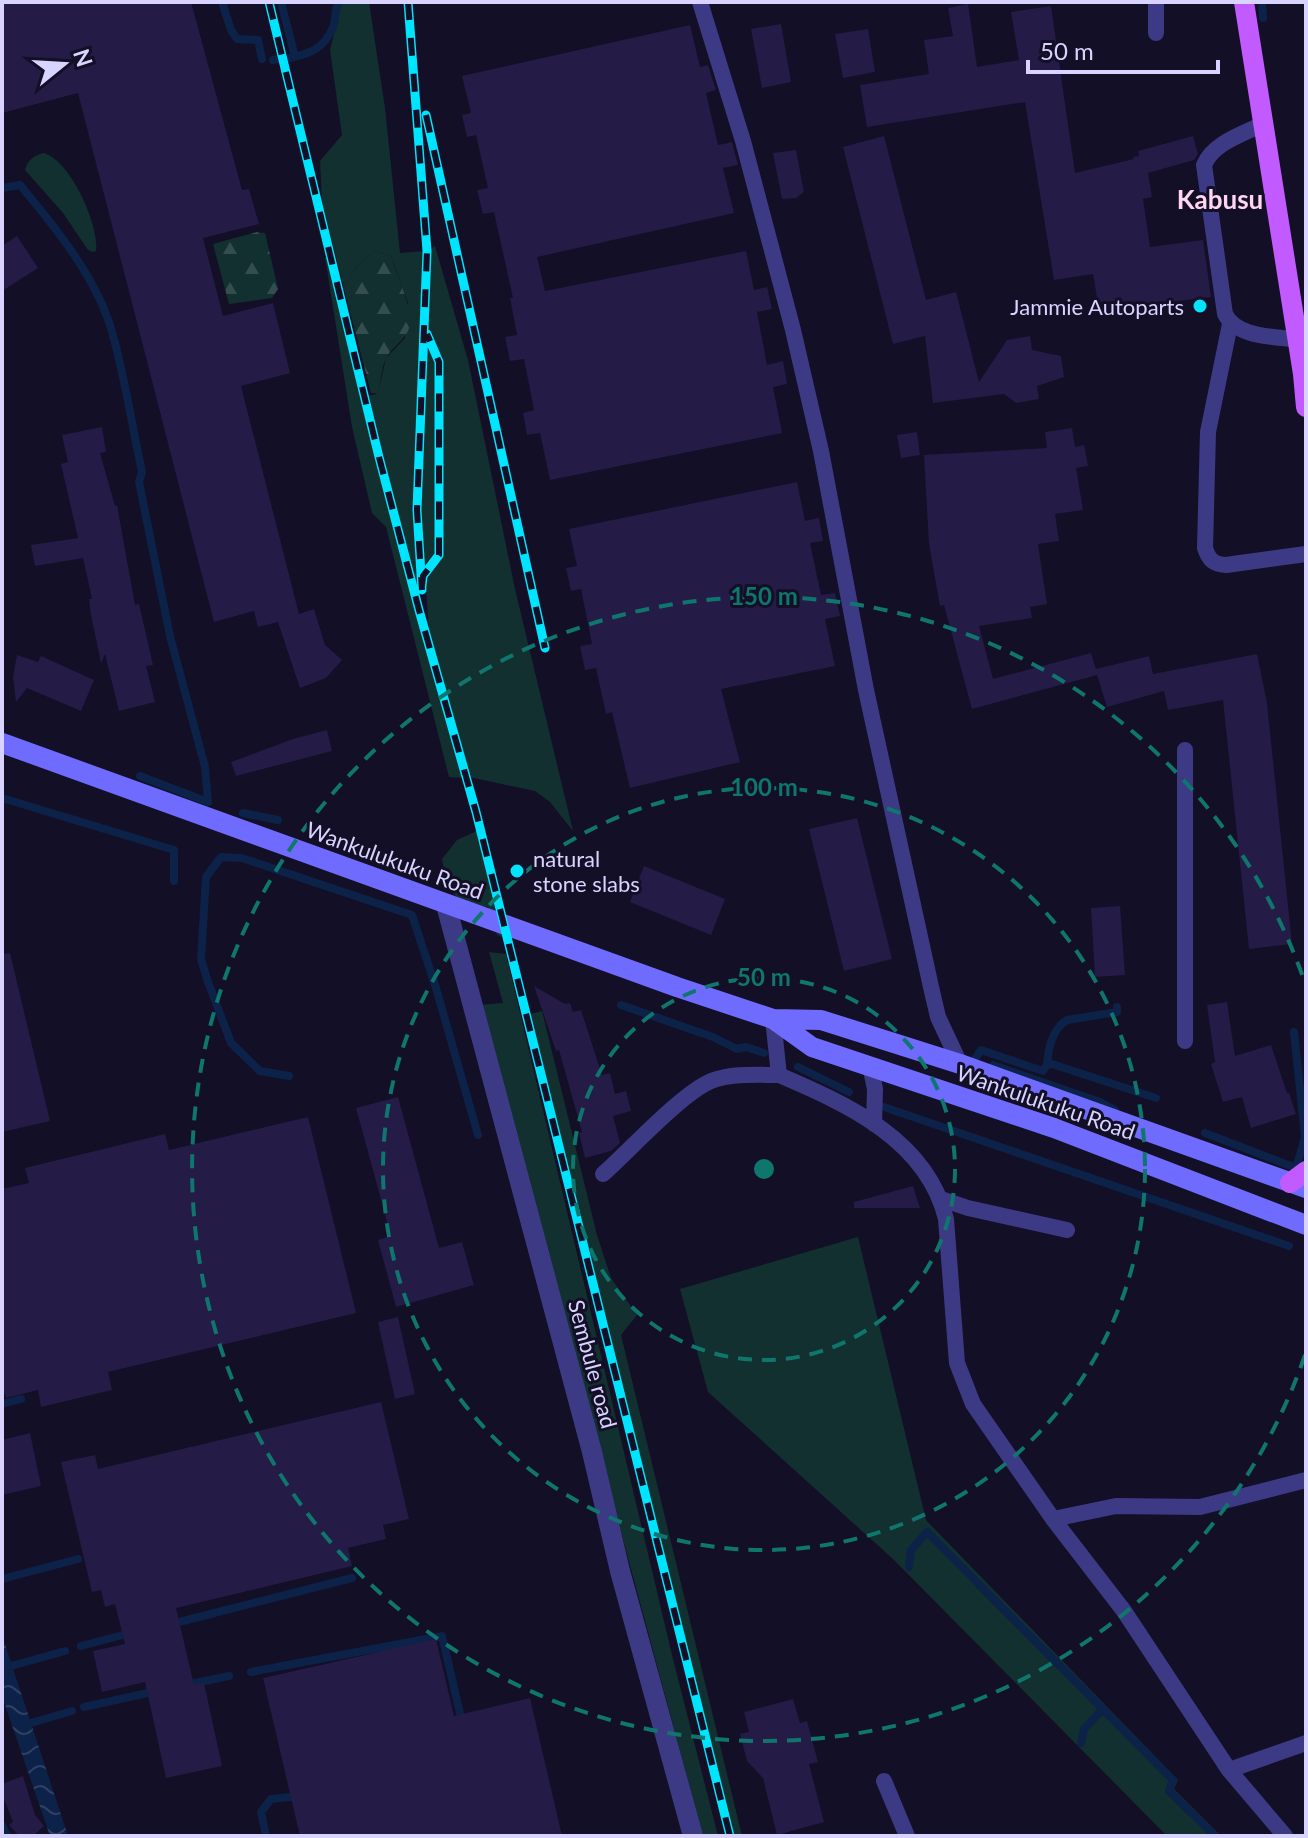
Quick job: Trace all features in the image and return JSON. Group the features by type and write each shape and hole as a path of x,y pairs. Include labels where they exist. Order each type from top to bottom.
{"main road":[{"path":"1244,2 1304,374 1306,407"},
{"name":"Wankulukuku Road","path":"2,743 446,905 773,1019 812,1047 1054,1128 1306,1225"},
{"name":"Wankulukuku Road","path":"773,1019 821,1020 960,1064 1301,1181"}],"street":[{"name":"Sembule road","path":"446,905 592,1452 620,1571 693,1836"}],"lane":[{"path":"700,2 743,141 793,330 821,451 866,690 931,987 938,1017 960,1064"},
{"path":"1156,2 1156,33"},
{"path":"1263,124 1218,147 1207,156 1204,165 1225,314 1230,324 1239,330 1298,340"},
{"path":"1230,324 1208,432 1205,548 1209,559 1226,565 1306,554"},
{"path":"1185,750 1185,1041"},
{"path":"773,1019 779,1075"},
{"path":"870,1065 875,1089 874,1124"},
{"path":"603,1174 693,1092 712,1081 737,1075 779,1075 817,1092 874,1124 911,1153 930,1177 941,1199 948,1240 957,1363 973,1404 1053,1519 1124,1611 1229,1770 1285,1836"},
{"path":"941,1199 1067,1230"},
{"path":"1053,1519 1116,1506 1200,1507 1306,1480"},
{"path":"1229,1770 1306,1743"},
{"path":"884,1781 907,1836"}],"green space":[{"path":"342,2 369,2 385,108 400,253 425,251 415,512 422,617 369,396 378,393 386,358 405,338 408,303 391,256 374,251 356,267 344,288 322,202 320,161 342,135 330,50"},
{"path":"43,153 63,167 81,194 93,225 96,251 88,250 63,213 25,170 31,159"},
{"path":"257,232 265,233 278,289 272,298 229,304 213,244"},
{"path":"435,246 468,360 515,589 573,831 550,802 535,791 469,777 429,632 421,511 428,251"},
{"path":"374,251 391,256 406,297 410,321 407,332 385,361 378,393 371,393 344,288 356,267"},
{"path":"325,257 330,257 394,520 463,778 449,777 386,527 372,513 352,427"},
{"path":"479,830 507,939 497,935 488,907 463,905 447,886 442,859 457,840"},
{"path":"489,952 506,954 672,1655 718,1836 703,1836 479,1005 503,1003"},
{"path":"542,1011 597,1235 611,1278 637,1315 621,1335 742,1836 734,1836 565,1163 530,1014"},
{"path":"858,1237 926,1520 1178,1780 1174,1789 1221,1836 1167,1836 893,1559 708,1392 680,1289"}],"water":[{"path":"2,1635 68,1836 50,1836 2,1696"}],"building":[{"path":"2,2 191,2 242,190 249,189 259,224 203,238 223,316 273,303 290,373 241,386 299,614 314,609 325,645 342,660 326,678 300,688 278,622 258,627 254,611 214,622 78,93 2,113"},
{"path":"968,4 977,67 1019,60 1011,12 1051,6 1075,173 1134,159 1139,156 1138,151 1193,136 1198,154 1194,160 1148,173 1152,197 1143,199 1150,247 1203,240 1211,297 1154,304 1155,314 1133,317 1131,304 1099,309 1093,274 1054,280 1025,102 867,127 860,85 929,74 924,40 953,36 948,8"},
{"path":"781,24 791,82 762,88 751,29"},
{"path":"690,25 700,67 708,65 716,90 706,93 718,145 732,142 738,165 723,168 734,213 537,257 545,291 746,251 754,290 767,287 772,309 757,312 767,365 783,361 787,384 773,387 782,433 550,480 540,433 527,435 523,413 534,410 524,359 510,361 505,337 517,335 510,298 513,298 494,212 483,214 477,190 488,188 476,135 467,137 462,115 471,113 462,76"},
{"path":"868,29 875,72 843,78 835,34"},
{"path":"884,136 926,300 956,292 979,382 1007,340 1030,336 1032,350 1061,356 1064,377 1037,386 1039,399 1016,403 1004,394 933,403 925,336 893,344 843,147"},
{"path":"796,150 804,192 796,198 782,199 773,153"},
{"path":"17,236 38,268 2,291 2,246"},
{"path":"102,427 106,452 100,453 117,505 135,605 139,604 153,665 146,666 155,702 119,711 105,654 101,663 83,558 35,566 31,545 78,538 61,464 68,462 62,435"},
{"path":"1072,428 1075,447 1084,445 1088,466 1076,468 1083,510 1055,514 1059,541 1038,544 1047,604 1030,607 1032,618 979,626 993,679 1091,653 1096,669 1149,656 1153,674 1257,654 1267,703 1292,944 1249,949 1223,700 1168,710 1164,691 1107,707 1097,675 972,709 944,605 940,606 929,544 924,455 1047,448 1045,432"},
{"path":"917,432 920,455 901,458 897,435"},
{"path":"797,482 805,521 819,518 823,541 810,543 821,595 835,593 840,616 825,619 835,666 721,689 740,762 630,788 612,712 606,714 596,668 585,670 580,646 592,644 581,589 571,591 566,568 577,566 569,529"},
{"path":"17,655 38,662 41,656 94,680 81,711 27,688 16,702 13,677"},
{"path":"327,730 332,751 236,776 231,762"},
{"path":"857,818 892,959 844,971 809,829"},
{"path":"644,866 725,899 711,935 630,902"},
{"path":"1120,906 1125,975 1095,977 1091,908"},
{"path":"10,953 50,1121 2,1132 2,954"},
{"path":"534,986 565,1004 570,1003 573,1012 581,1010 602,1075 610,1073 615,1094 626,1091 631,1111 613,1116 620,1143 611,1151 585,1158 579,1133 582,1132 559,1050 556,1051"},
{"path":"1227,1002 1235,1056 1271,1045 1296,1114 1251,1128 1242,1097 1223,1102 1211,1064 1215,1062 1207,1005"},
{"path":"398,1097 439,1248 462,1242 474,1285 396,1307 378,1240 391,1236 356,1108"},
{"path":"308,1117 356,1313 108,1372 112,1390 41,1407 38,1390 6,1398 2,1384 2,1189 29,1183 25,1168 165,1134 169,1150"},
{"path":"913,1186 920,1208 854,1208 854,1202"},
{"path":"398,1317 415,1394 395,1399 378,1322"},
{"path":"381,1402 409,1519 383,1525 386,1539 348,1548 352,1566 176,1608 194,1685 204,1683 222,1766 166,1778 145,1682 102,1692 93,1651 125,1644 115,1604 105,1607 101,1590 92,1592 61,1462 95,1455 98,1469"},
{"path":"30,1433 41,1486 2,1495 2,1440"},
{"path":"436,1639 454,1716 530,1698 562,1836 300,1836 263,1678"},
{"path":"793,1699 800,1723 807,1721 818,1762 809,1764 824,1822 777,1835 763,1778 747,1761 740,1734 749,1732 744,1712"},
{"path":"23,1776 35,1815 44,1826 33,1836 19,1836 9,1825 13,1822 2,1794 2,1784"}],"waterway":[{"path":"222,2 237,39 258,40 262,59"},
{"path":"281,2 295,57"},
{"path":"286,59 308,53 325,41 333,27 339,2"},
{"path":"1262,2 1263,18"},
{"path":"273,60 279,59"},
{"path":"2,188 20,185 74,254 105,312 121,366 142,472 139,482 170,636 205,767 208,802 140,776"},
{"path":"2,798 174,850 174,881"},
{"path":"243,813 278,820"},
{"path":"289,1076 260,1071 231,1043 207,979 201,959 206,877 221,857 242,858 412,915 478,1135"},
{"path":"621,1005 713,1037 737,1049 746,1047 764,1053"},
{"path":"1047,1065 1052,1040 1062,1024 1067,1020 1117,1012 1117,1007"},
{"path":"1294,1032 1305,1137 1296,1168"},
{"path":"975,1059 981,1050 1043,1071 1052,1064 1156,1098"},
{"path":"993,1065 1115,1110"},
{"path":"798,1067 849,1092"},
{"path":"884,1107 1289,1246"},
{"path":"1205,1133 1301,1170"},
{"path":"2,1404 21,1399"},
{"path":"909,1567 911,1550 927,1532 1173,1780 1169,1791 1215,1836"},
{"path":"2,1579 78,1559"},
{"path":"171,1624 352,1578"},
{"path":"81,1646 130,1633"},
{"path":"251,1672 442,1636 462,1722"},
{"path":"4,1668 65,1651"},
{"path":"186,1685 229,1676"},
{"path":"84,1707 157,1691"},
{"path":"1081,1743 1084,1729 1103,1709"},
{"path":"24,1725 72,1711"},
{"path":"266,1836 261,1812 271,1799 291,1797"},
{"path":"2,1825 7,1836"}],"railway":[{"path":"269,2 379,457 476,812 730,1836"},
{"path":"408,2 427,251 417,510 422,590"},
{"path":"426,115 545,648"},
{"path":"422,586 423,576 439,555 439,362 427,334"}],"place":[{"name":"Jammie Autoparts","path":"1200,306"},
{"name":"natural stone slabs","path":"517,871"}],"district":[{"name":"Kabusu","path":"1220,199"}]}
